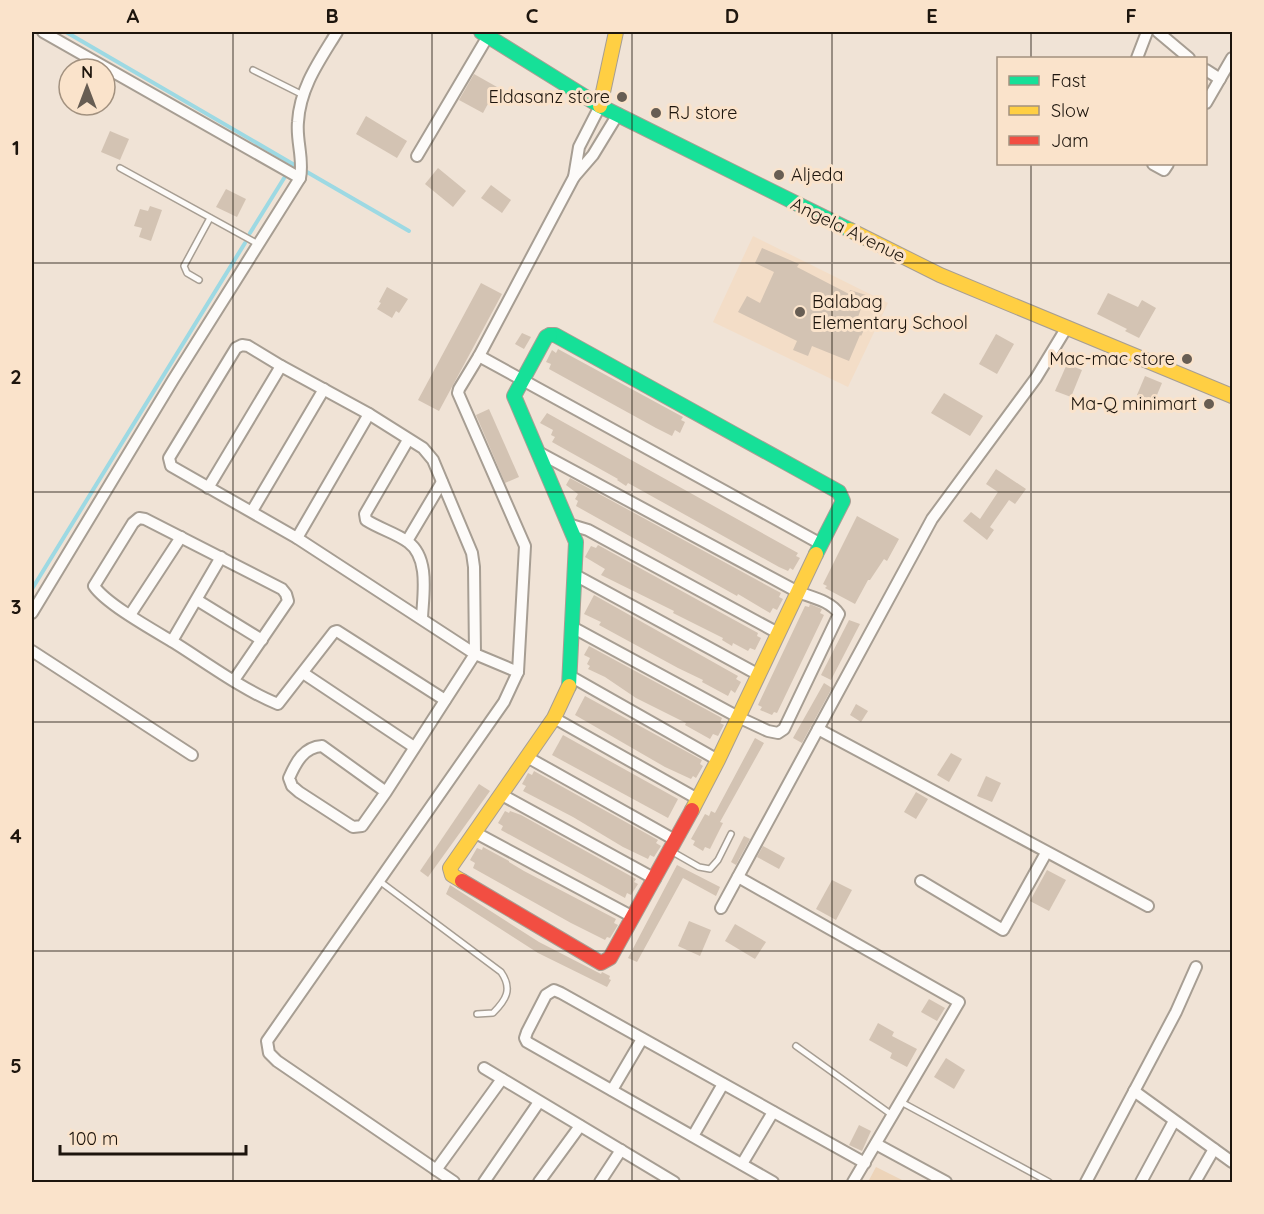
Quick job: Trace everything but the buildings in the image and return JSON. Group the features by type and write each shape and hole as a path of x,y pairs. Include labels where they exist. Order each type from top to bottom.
{"street":[{"path":"43,32 300,178"},
{"path":"32,613 300,178 301,162 297,123 303,95 309,77 337,32"},
{"path":"574,177 579,147 600,105 616,32"},
{"path":"1137,57 1148,32"},
{"path":"1158,32 1188,57"},
{"path":"417,156 484,34"},
{"name":"Angela Avenue","path":"484,34 600,105 940,275 1233,396"},
{"path":"1207,101 1233,58"},
{"path":"1207,71 1220,79"},
{"path":"454,1182 269,1053 267,1041 504,702 518,672 525,546 458,393 574,177 593,155 618,114"},
{"path":"1155,165 1164,170 1167,165"},
{"path":"721,908 932,519 1036,378 1067,327"},
{"path":"555,335 839,492 843,501 718,760 655,879 610,958 605,962 595,960 452,875 450,868 554,718 569,687 576,542 538,452 514,396 546,338 555,335"},
{"path":"386,792 322,746 312,746 304,753 289,778 292,786 299,792 353,826 362,825 386,792 475,654 472,553 433,460 423,448 369,414 248,346 242,345 236,348 169,458 171,466 297,538 475,654 518,672"},
{"path":"479,356 821,544"},
{"path":"208,488 281,366"},
{"path":"252,511 324,389"},
{"path":"297,538 369,414"},
{"path":"408,440 365,514 366,520 407,541 419,555 423,568 422,618"},
{"path":"538,452 798,592 820,600 839,614 784,729 778,733 768,731 738,717 572,627"},
{"path":"407,541 442,482"},
{"path":"234,680 288,601 286,594 221,557 146,519 139,518 133,523 94,586 130,615 234,680 278,705 337,631 444,700"},
{"path":"568,524 588,530 778,633"},
{"path":"130,615 181,537"},
{"path":"172,641 221,557"},
{"path":"574,575 759,675"},
{"path":"197,600 262,640"},
{"path":"32,651 192,755"},
{"path":"303,673 414,747"},
{"path":"570,676 718,760"},
{"path":"554,718 696,798"},
{"path":"818,729 1148,906"},
{"path":"527,757 672,845"},
{"path":"502,795 655,879"},
{"path":"476,833 633,917"},
{"path":"921,881 1003,930 1046,852"},
{"path":"738,877 959,1002 853,1182"},
{"path":"1086,1182 1176,1012 1196,967"},
{"path":"773,1182 527,1042 527,1032 546,995 554,990 561,993 865,1163"},
{"path":"612,1090 642,1039"},
{"path":"484,1068 621,1150 661,1179 674,1182"},
{"path":"436,1170 502,1079"},
{"path":"693,1136 723,1084"},
{"path":"1134,1091 1233,1162"},
{"path":"484,1182 539,1102"},
{"path":"742,1164 773,1112"},
{"path":"1140,1182 1174,1120"},
{"path":"539,1182 580,1126"},
{"path":"876,1144 946,1182"},
{"path":"1195,1182 1214,1149"},
{"path":"600,1182 621,1150"}],"lane":[{"path":"253,70 303,95"},
{"path":"120,168 258,244"},
{"path":"199,280 187,273 184,266 210,218"},
{"path":"672,845 699,867 710,869 714,866 731,834"},
{"path":"378,880 501,972 507,980 504,1002 493,1013 477,1014"},
{"path":"796,1046 892,1115"},
{"path":"901,1102 1049,1182"}],"shaded area":[{"name":"Balabag Elementary School","path":"753,236 888,303 848,387 713,322"},
{"path":"876,1167 906,1182 868,1182"}],"waterway":[{"path":"66,32 298,167"},
{"path":"307,172 409,231"},
{"path":"250,233 286,175"},
{"path":"32,589 245,243"}],"traffic: fast":[{"path":"481,32 600,106 850,230"},
{"path":"550,335 555,335 839,492 843,501 816,554"},
{"path":"550,335 546,337 514,396 576,542 569,686"}],"traffic: slow":[{"path":"600,106 616,32"},
{"path":"850,230 940,275 1232,396"},
{"path":"692,810 816,554"},
{"path":"462,881 452,875 450,868 554,718 569,686"}],"traffic: jam":[{"path":"462,881 601,963 610,958 692,810"}],"place":[{"name":"Eldasanz store","path":"622,97"},
{"name":"RJ store","path":"656,113"},
{"name":"Aljeda","path":"779,175"},
{"name":"Balabag Elementary School","path":"800,312"},
{"name":"Mac-mac store","path":"1187,359"},
{"name":"Ma-Q minimart","path":"1209,404"}]}
